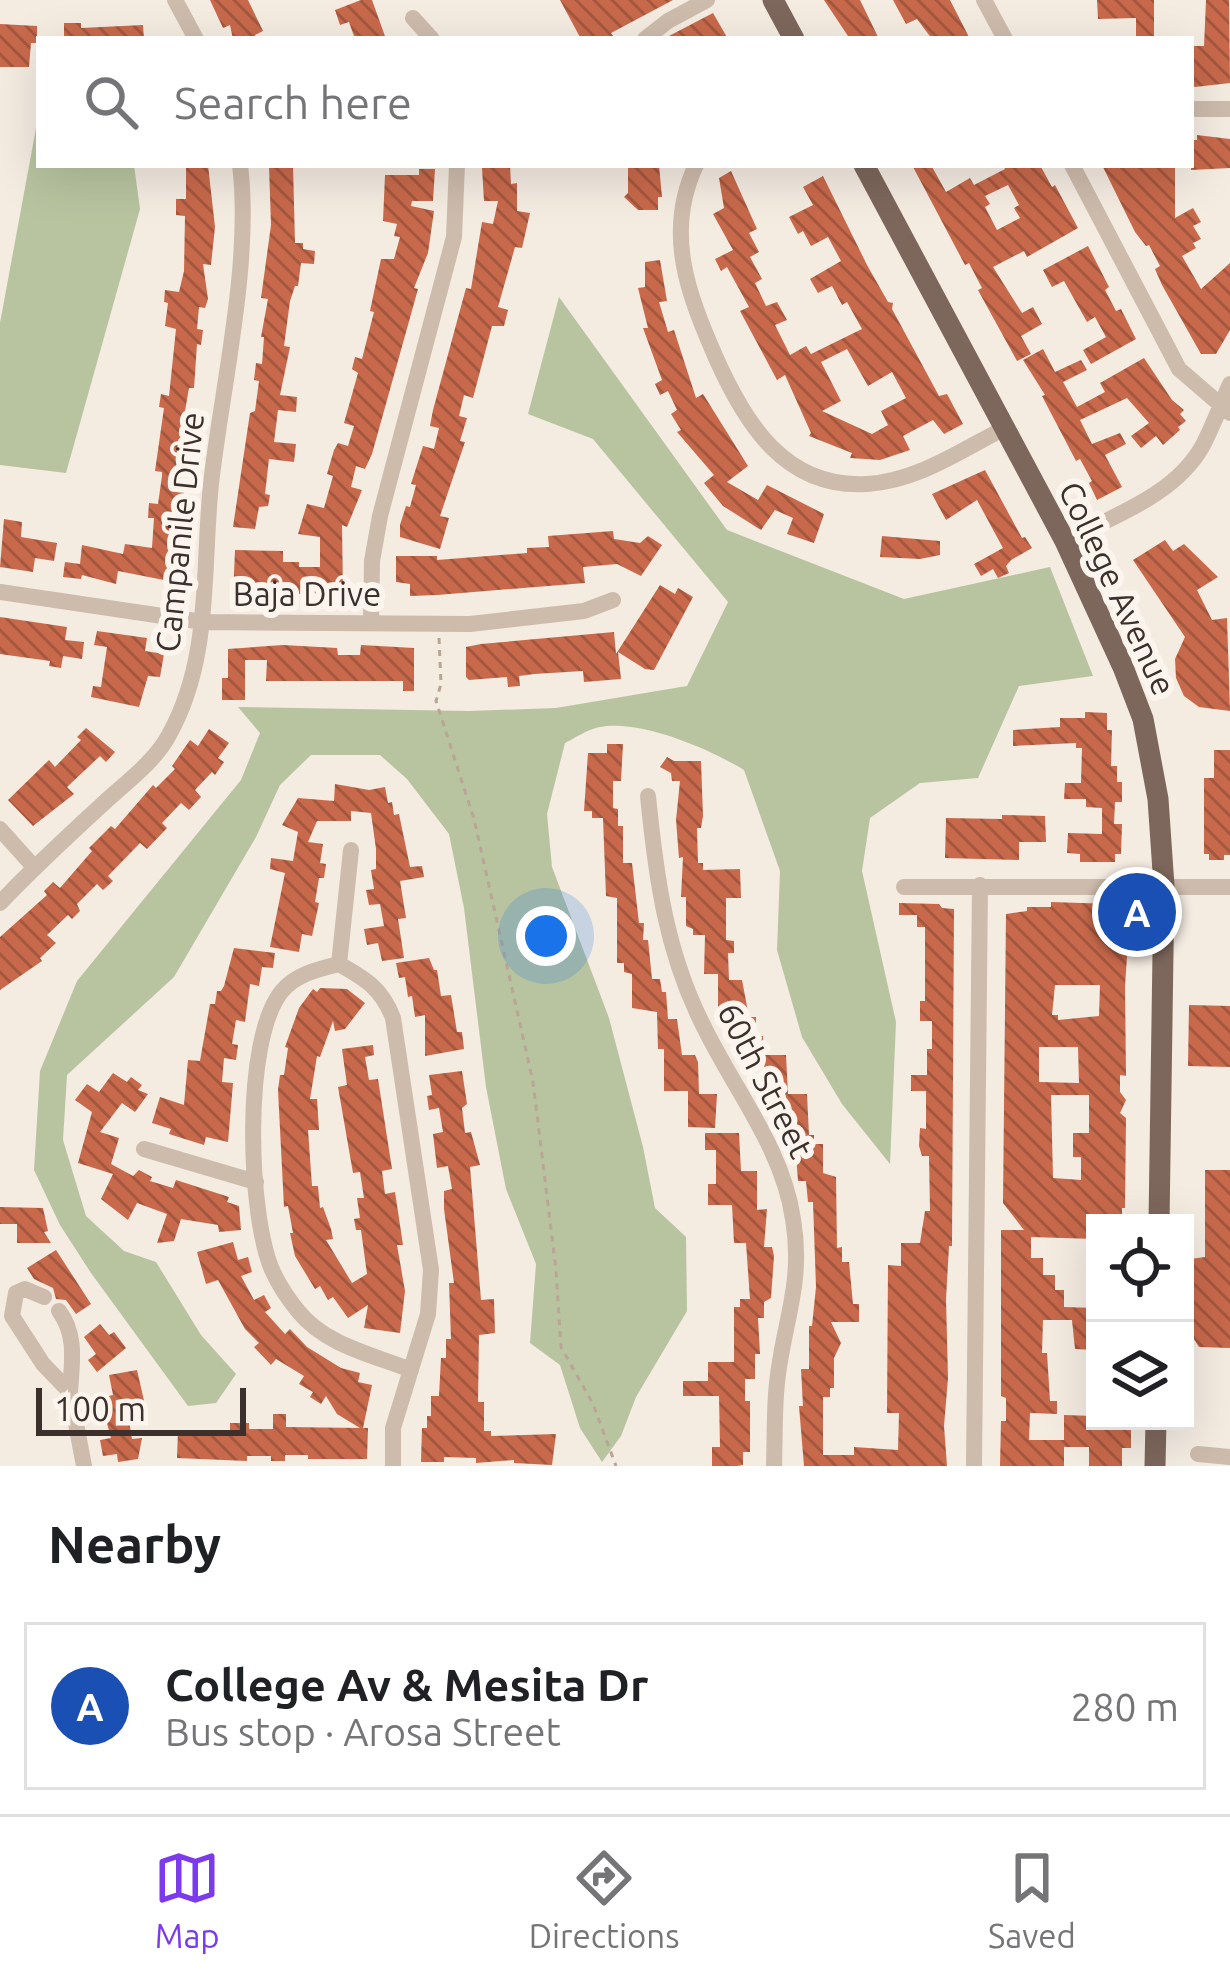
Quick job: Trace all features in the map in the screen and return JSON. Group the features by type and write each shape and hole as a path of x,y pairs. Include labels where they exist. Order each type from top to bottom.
{"main road":[{"path":"773,0 792,36"},
{"name":"College Avenue","path":"866,168 1065,541 1143,719 1158,799 1164,886 1159,1214"},
{"path":"1155,1466 1156,1430"}],"street":[{"path":"175,0 194,36"},
{"path":"649,36 707,0"},
{"path":"984,0 1003,36"},
{"path":"413,18 429,36"},
{"path":"1194,109 1230,109"},
{"name":"Campanile Drive","path":"0,903 145,766 168,739 192,686 244,202 240,168"},
{"path":"371,623 372,561 380,516 454,237 457,168"},
{"path":"696,168 679,222 682,271 740,410 772,450 798,468 834,481 866,484 911,476 1003,429"},
{"path":"1074,168 1179,369 1225,410"},
{"path":"1065,541 1178,478 1225,410 1230,384"},
{"name":"Baja Drive","path":"0,592 202,622 470,624 584,611 613,600"},
{"name":"60th Street","path":"648,796 666,931 702,1024 771,1150 794,1220 796,1278 777,1380 774,1466"},
{"path":"0,830 34,867"},
{"path":"339,964 351,850"},
{"path":"974,1466 980,885"},
{"path":"904,886 1230,887"},
{"path":"393,1466 393,1428 411,1370 428,1314 431,1270 393,1018 384,995 339,964 308,972 282,991 273,1008 256,1066 252,1104 256,1182 273,1271 298,1312 327,1337 411,1370"},
{"path":"144,1148 256,1182"},
{"path":"44,1297 25,1289 16,1293 12,1316 43,1364 70,1391"},
{"path":"59,1310 69,1325 74,1348 70,1391 84,1466"},
{"path":"1198,1454 1230,1457"}],"path":[{"path":"438,624 441,684 436,701 474,819 533,1082 561,1347 593,1404 616,1466"}],"green space":[{"path":"36,128 36,168 134,168 140,209 66,473 0,465 0,323"},
{"path":"559,297 727,530 904,599 1050,567 1093,676 1019,686 978,778 920,783 870,818 862,871 896,1022 890,1164 842,1104 802,1037 777,950 780,871 744,770 694,745 635,727 600,727 565,743 547,814 552,867 609,1018 655,1208 686,1237 687,1311 636,1397 621,1436 602,1462 580,1428 560,1365 530,1343 536,1264 506,1189 449,834 407,779 380,755 311,755 280,785 256,837 174,977 67,1075 63,1140 86,1216 124,1251 156,1262 201,1335 236,1374 216,1403 188,1406 91,1273 60,1225 34,1170 40,1071 77,981 241,780 260,733 238,707 556,708 687,686 728,602 593,439 528,414"}],"building":[{"path":"210,0 248,0 263,31 256,36 232,36 230,25 223,28"},
{"path":"372,0 385,36 354,36 349,22 340,25 335,10"},
{"path":"560,0 673,0 611,33 613,36 579,36"},
{"path":"824,0 860,0 878,36 848,36"},
{"path":"893,0 950,0 968,36 930,36 917,19 906,24"},
{"path":"1097,0 1154,0 1154,36 1136,36 1136,18 1098,19"},
{"path":"1206,0 1229,0 1230,83 1194,86 1194,46 1204,46"},
{"path":"713,13 726,36 669,36"},
{"path":"64,23 81,23 81,28 143,25 144,36 64,36"},
{"path":"0,24 37,26 29,67 0,67"},
{"path":"1197,135 1230,139 1230,168 1191,170"},
{"path":"186,168 208,168 215,227 211,265 203,264 208,299 205,308 199,307 201,345 197,344 194,388 189,388 185,411 190,412 185,486 173,535 181,536 174,582 118,571 116,584 82,575 81,579 63,577 65,562 80,564 82,545 123,554 125,544 152,548 154,518 148,518 149,503 158,504 162,476 155,471 164,408 159,407 161,394 169,396 176,329 165,326 165,290 179,292 184,271 185,216 176,215 176,199 186,199"},
{"path":"269,168 293,168 295,243 315,251 314,264 301,263 284,346 290,347 280,395 297,397 296,412 278,410 274,442 296,444 294,462 269,459 268,506 259,507 255,529 233,527 250,413 255,411 256,363 262,364 268,299 261,298 271,225"},
{"path":"482,168 510,168 511,184 517,183 517,211 530,213 522,248 515,247 498,307 508,310 504,326 492,326 473,398 464,395 459,416 467,418 460,441 465,442 440,516 449,518 440,549 400,537 400,525 406,506 410,507 416,485 411,484 423,446 434,449 439,428 430,426 433,410 466,288 471,289 482,222 493,224 498,201 484,201"},
{"path":"628,168 659,168 662,197 658,197 658,210 638,210 624,197"},
{"path":"914,168 933,168 946,192 970,178 974,185 1004,168 1042,168 1078,228 1027,257 1024,251 993,267 1022,313 1033,307 1042,324 1021,336 1031,354 1017,361 978,290 982,288 969,263 965,265","holes":["1008,185 1019,205 1014,208 1020,218 997,230 985,207 990,204 985,196"]},
{"path":"1103,168 1175,168 1175,218 1193,208 1201,222 1193,226 1201,239 1193,243 1196,248 1182,256 1201,289 1230,263 1230,330 1216,354 1201,354 1162,285 1155,269 1160,266 1149,245 1135,232"},
{"path":"419,169 435,169 433,201 412,201 411,206 434,211 428,253 414,288 418,289 372,454 365,469 356,466 351,487 362,490 347,527 342,525 343,592 233,597 235,550 283,551 283,562 320,567 320,537 298,534 307,504 324,508 334,450 338,443 348,446 354,426 344,423 358,373 352,369 355,357 362,359 381,259 394,259 400,237 394,236 397,224 383,221 385,175 419,175"},
{"path":"731,171 757,229 749,233 759,252 750,257 762,279 755,283 766,306 777,302 787,320 775,325 790,355 806,346 811,354 862,329 832,286 818,293 810,279 841,261 828,237 811,246 789,217 813,205 803,187 823,176 939,396 947,394 963,424 944,434 933,420 903,436 910,450 880,460 850,458 852,453 809,436 785,375 777,380 740,311 749,307 727,267 721,271 715,259 733,250 713,214 724,208 719,178","holes":["847,349 868,386 892,372 906,398 881,411 888,425 872,434 822,411 841,401 821,362"]},
{"path":"1088,246 1109,287 1105,290 1136,339 1091,364 1083,350 1106,337 1095,317 1087,322 1064,281 1052,287 1043,270"},
{"path":"660,260 667,301 659,302 668,332 674,330 696,398 703,394 748,466 727,482 758,500 767,485 824,514 814,543 787,534 793,518 775,510 761,530 723,506 704,483 714,475 677,432 681,430 671,414 677,410 668,391 660,395 655,384 662,380 643,328 648,328 638,288 645,287 645,262"},
{"path":"1043,349 1055,372 1081,360 1087,370 1063,382 1077,407 1105,392 1100,383 1144,358 1184,410 1180,414 1186,421 1180,430 1163,445 1156,436 1141,448 1131,436 1149,423 1127,398 1080,420 1092,444 1120,433 1126,444 1105,455 1122,487 1097,500 1092,481 1080,459 1076,461 1023,360"},
{"path":"985,470 1032,548 1011,560 1006,566 1009,573 998,578 993,569 981,576 974,564 1003,548 977,500 946,520 932,494"},
{"path":"4,519 22,522 21,537 57,543 54,561 35,558 33,572 0,567"},
{"path":"613,531 614,539 640,543 648,536 662,545 641,576 617,564 583,567 585,583 410,596 410,584 396,582 396,556 437,556 437,560 527,553 527,548 549,547 548,536"},
{"path":"882,536 940,541 940,555 880,557"},
{"path":"1165,540 1173,551 1184,544 1218,577 1197,590 1212,620 1227,618 1230,711 1199,707 1184,696 1176,678 1175,659 1185,637 1133,560"},
{"path":"660,585 693,597 654,670 618,652 621,679 584,682 583,671 534,674 519,676 520,686 508,687 507,677 466,677 466,647 481,644 614,632 616,654"},
{"path":"0,617 67,627 65,640 84,642 82,659 63,656 61,668 49,666 50,661 0,654"},
{"path":"97,631 147,638 145,651 164,654 160,677 148,676 139,707 91,697 93,686 101,687 107,647 94,645"},
{"path":"361,645 414,648 414,691 403,691 403,681 266,681 267,660 245,660 245,700 222,700 228,649 337,648 338,655 360,655"},
{"path":"1085,712 1107,713 1107,730 1112,730 1111,766 1117,766 1117,782 1122,782 1122,802 1115,802 1114,824 1122,824 1121,854 1115,854 1115,862 1080,862 1080,854 1067,853 1068,833 1102,834 1102,808 1086,807 1086,799 1064,799 1065,783 1081,783 1082,748 1076,748 1076,743 1013,746 1013,730 1060,727 1060,718 1085,718"},
{"path":"86,728 115,752 106,762 100,756 67,787 74,794 33,826 8,800 49,760 55,767"},
{"path":"209,729 229,743 218,758 224,762 215,775 212,772 195,790 201,797 189,810 181,803 162,823 167,828 147,849 140,843 108,876 113,881 103,890 97,884 77,904 80,911 72,919 68,915 47,935 56,943 42,961 0,990 0,937 47,895 44,891 53,882 60,888 92,851 89,848 175,769 172,766 190,740 198,746"},
{"path":"607,744 623,744 621,781 613,781 613,808 618,809 618,826 623,826 623,863 632,863 652,979 660,979 662,992 666,992 668,1019 677,1019 682,1055 695,1055 698,1062 699,1094 717,1094 715,1128 688,1127 688,1091 664,1091 664,1049 658,1049 657,1012 632,1008 632,974 624,972 624,963 617,963 617,898 606,896 603,818 592,818 592,811 584,811 588,753 607,753"},
{"path":"1214,750 1230,750 1230,855 1224,855 1224,860 1209,860 1209,854 1204,854 1204,778 1214,778"},
{"path":"667,757 701,761 703,816 697,828 698,863 703,863 703,870 740,869 741,898 726,898 726,940 734,941 734,953 728,953 729,980 742,980 749,1017 756,1017 756,1036 763,1036 763,1051 740,1051 740,1043 734,1041 734,1010 718,1011 718,974 704,974 705,935 693,935 693,929 686,926 676,820 680,781 672,781 671,773 660,767"},
{"path":"335,784 369,790 385,787 394,815 399,814 410,867 422,866 424,877 400,881 406,918 398,919 404,958 382,961 378,943 367,945 364,929 384,926 380,904 369,905 366,890 374,889 371,870 376,869 376,849 371,813 351,811 351,821 317,821 308,842 323,844 320,863 326,864 324,878 319,878 312,936 302,934 299,952 270,947 285,873 270,869 271,858 293,861 298,832 282,825 298,798 334,801"},
{"path":"1002,815 1045,816 1046,842 1019,842 1019,860 945,858 946,818 1002,819"},
{"path":"1051,902 1112,904 1112,913 1130,913 1126,1076 1120,1075 1120,1092 1126,1100 1120,1113 1126,1118 1125,1208 1122,1214 1086,1214 1086,1239 1031,1237 1031,1258 1043,1258 1043,1275 1055,1275 1055,1290 1064,1290 1064,1307 1086,1308 1086,1350 1075,1349 1072,1320 1043,1320 1042,1353 1047,1353 1050,1401 1057,1401 1057,1414 1030,1413 1029,1440 1064,1440 1064,1415 1086,1416 1086,1430 1131,1430 1131,1448 1122,1448 1122,1466 1089,1466 1089,1447 1064,1447 1064,1466 1000,1466 1001,1421 1006,1421 1006,1398 1001,1396 1001,1230 1024,1230 1003,1203 1006,914 1027,911 1027,907 1051,907","holes":["1055,985 1100,985 1099,1016 1058,1020 1058,1015 1052,1015","1039,1047 1078,1047 1079,1083 1039,1082","1051,1095 1089,1095 1089,1133 1073,1133 1073,1157 1081,1157 1081,1180 1053,1178"]},
{"path":"899,903 954,909 947,1466 804,1466 799,1406 803,1406 801,1369 809,1369 809,1326 816,1287 813,1202 808,1202 806,1181 798,1181 794,1128 784,1128 784,1108 774,1108 774,1090 763,1090 765,1055 786,1055 788,1094 807,1094 809,1135 814,1135 814,1144 823,1144 823,1173 836,1177 837,1248 842,1247 842,1262 849,1262 853,1304 859,1304 859,1322 831,1322 841,1343 834,1358 834,1388 830,1388 830,1397 823,1397 823,1455 854,1455 854,1447 898,1450 899,1413 887,1413 888,1265 901,1266 901,1243 920,1243 925,1211 930,1211 929,1156 922,1156 919,1146 920,1128 926,1129 926,1091 911,1091 911,1075 927,1075 927,1049 932,1049 932,1021 920,1021 920,1001 925,1001 925,927 917,927 917,915 899,915"},
{"path":"234,948 275,953 273,968 262,967 259,986 250,984 245,1022 236,1020 232,1044 238,1045 236,1060 224,1058 222,1082 233,1083 228,1142 206,1137 204,1145 152,1123 160,1097 184,1105 188,1060 200,1061 210,1004 215,1004 217,991 224,986"},
{"path":"429,958 437,970 441,996 451,995 464,1049 425,1056 425,1015 415,1017 412,996 408,997 405,977 399,978 396,963"},
{"path":"313,989 347,989 365,1003 345,1029 335,1031 333,1021 317,1056 310,1099 317,1099 319,1130 308,1130 312,1186 318,1186 320,1208 331,1229 333,1239 326,1240 352,1283 367,1274 361,1230 356,1230 354,1219 360,1218 357,1198 364,1198 360,1172 353,1173 338,1087 347,1085 342,1049 373,1045 374,1055 365,1057 369,1080 378,1079 392,1169 382,1171 385,1194 395,1192 403,1245 397,1245 405,1291 400,1333 364,1328 368,1305 348,1318 333,1297 328,1300 320,1286 315,1289 295,1256 288,1206 284,1207 278,1090 285,1047 299,1008"},
{"path":"1189,1005 1230,1006 1230,1067 1188,1066"},
{"path":"462,1071 465,1133 471,1132 480,1165 470,1167 481,1300 494,1299 495,1333 479,1335 478,1402 484,1402 484,1431 491,1431 491,1436 556,1434 552,1465 514,1460 476,1463 476,1458 444,1457 444,1462 421,1462 422,1428 427,1428 427,1416 431,1416 431,1396 439,1396 441,1358 446,1358 446,1339 451,1339 449,1283 454,1283 444,1209 444,1191 452,1189 448,1166 437,1168 433,1134 443,1132 439,1108 429,1110 429,1075"},
{"path":"113,1073 127,1082 131,1077 142,1085 138,1090 148,1094 135,1112 122,1103 100,1132 119,1138 111,1164 133,1176 139,1170 152,1177 150,1181 173,1188 176,1180 229,1197 227,1202 239,1206 241,1230 219,1232 218,1225 181,1219 174,1241 157,1243 167,1214 137,1203 128,1220 101,1199 113,1174 78,1163 92,1112 75,1100 87,1084 99,1092"},
{"path":"705,1133 739,1133 741,1171 757,1171 757,1210 767,1209 764,1247 772,1247 774,1256 771,1298 764,1302 764,1318 758,1318 760,1354 755,1354 755,1379 745,1379 750,1452 743,1452 743,1465 737,1466 712,1466 712,1447 720,1447 719,1396 683,1396 683,1381 708,1381 708,1362 734,1362 734,1307 740,1307 740,1299 750,1299 746,1243 734,1243 732,1205 708,1205 708,1184 716,1184 716,1150 705,1150"},
{"path":"1205,1170 1230,1170 1230,1348 1199,1347 1194,1339 1194,1258 1205,1257"},
{"path":"0,1207 43,1208 48,1231 44,1232 51,1243 17,1243 17,1224 0,1224"},
{"path":"233,1242 238,1260 248,1257 252,1272 241,1276 254,1300 264,1295 271,1308 265,1312 285,1334 290,1329 307,1347 341,1368 360,1373 358,1382 372,1385 363,1428 368,1428 367,1459 308,1459 308,1455 285,1455 285,1461 271,1461 271,1456 247,1456 247,1461 177,1458 178,1430 230,1431 230,1423 273,1429 273,1414 286,1414 286,1427 360,1428 337,1414 326,1396 321,1404 310,1397 313,1392 299,1384 304,1376 276,1359 271,1365 254,1347 259,1343 245,1329 218,1280 206,1284 197,1252"},
{"path":"56,1250 91,1304 76,1314 27,1268"},
{"path":"100,1324 109,1335 114,1332 126,1348 97,1372 88,1360 96,1354 84,1337"},
{"path":"137,1370 145,1405 127,1409 132,1439 142,1438 138,1459 118,1462 117,1454 103,1456 100,1440 111,1438 100,1398 113,1395 109,1375"}],"place":[{"name":"College Av & Mesita Dr","path":"1137,912"}]}
